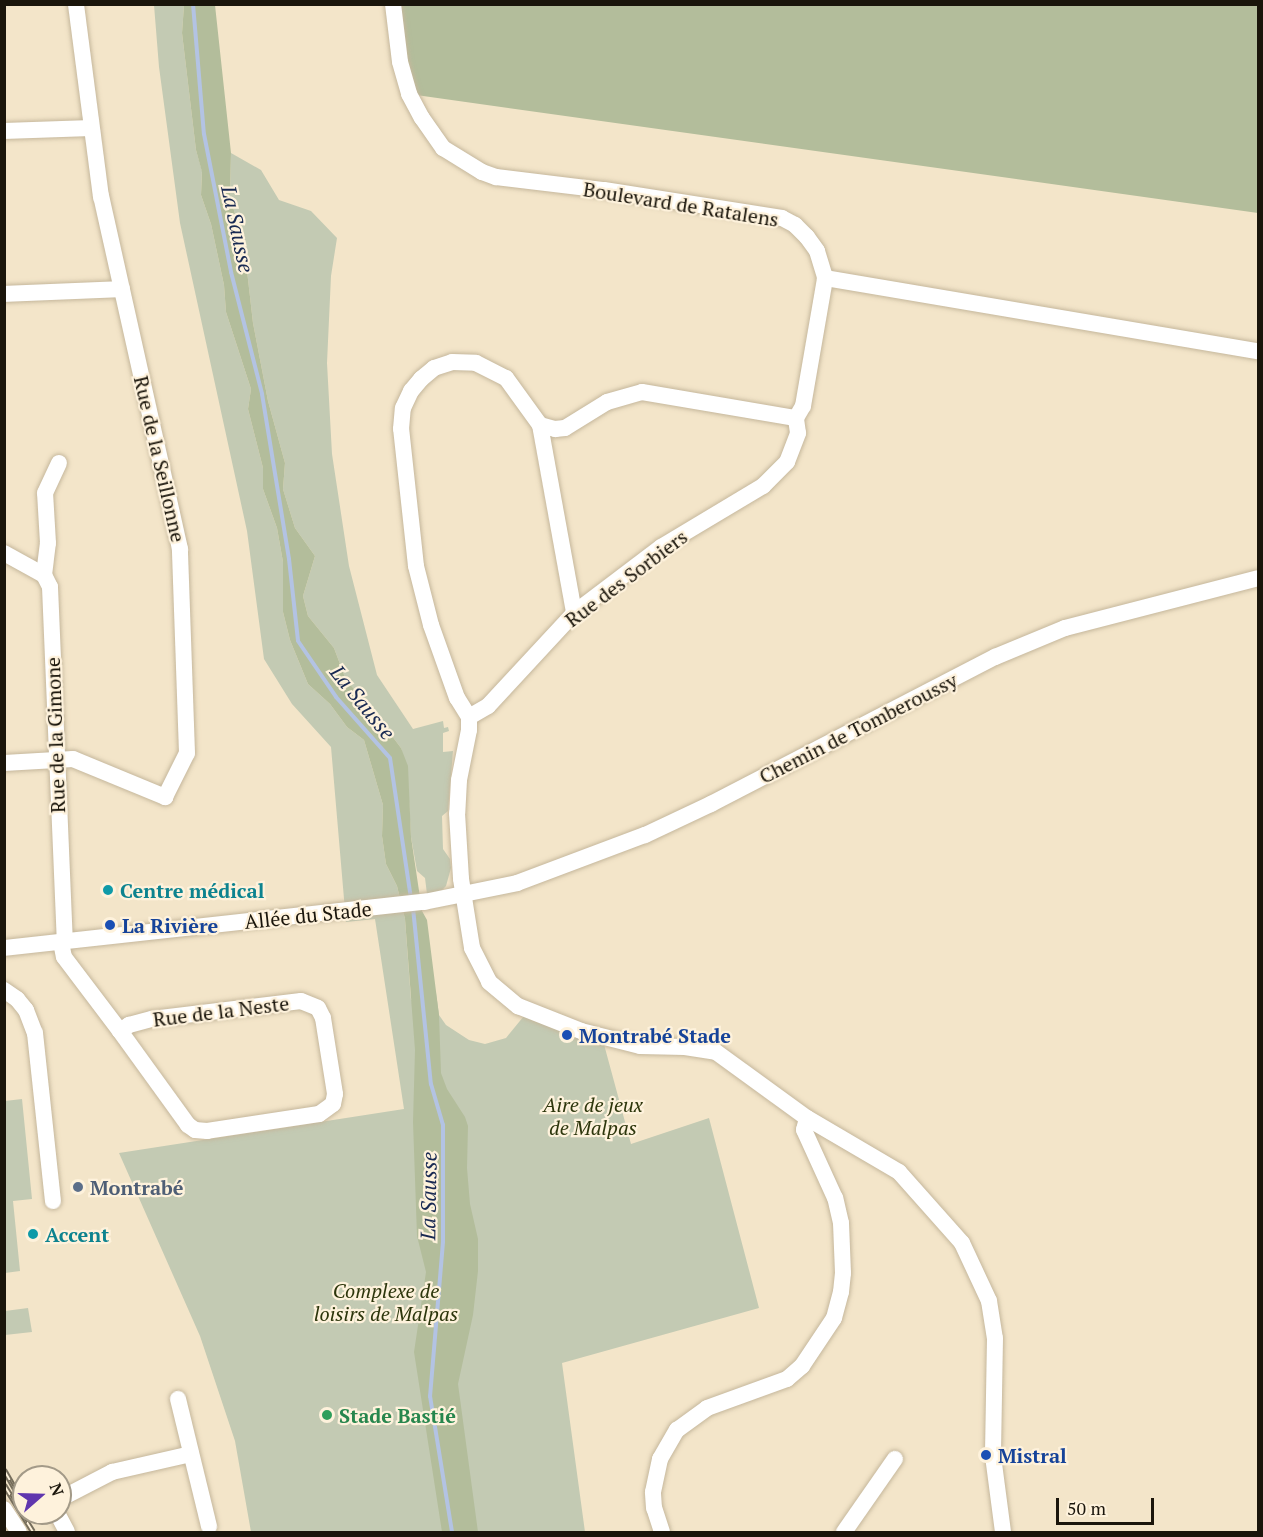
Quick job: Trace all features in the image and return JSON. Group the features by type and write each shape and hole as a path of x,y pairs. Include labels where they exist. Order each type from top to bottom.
{"street":[{"name":"Rue de la Seillonne","path":"56,760 73,759 165,797 187,753 180,549 101,197 76,4"},
{"name":"Boulevard de Ratalens","path":"393,4 400,62 409,94 430,133 443,148 460,160 496,177 604,190 782,218 795,225 807,237 817,251 825,278"},
{"path":"4,131 91,128"},
{"path":"825,278 1258,351"},
{"name":"Rue des Sorbiers","path":"469,717 488,706 574,613 661,547 763,486 777,475 793,450 798,433 796,418 803,406 825,278"},
{"path":"4,294 122,289"},
{"path":"574,613 540,425 506,378 493,369 465,360 434,368 411,391 403,408 402,452 416,566 444,662 457,698 469,717 469,730 459,780 457,813 472,948 480,968 489,982 518,1006 567,1027 640,1046 685,1047 716,1052 732,1061 807,1118 898,1172 962,1243 979,1274 990,1301 995,1338 993,1456 1003,1533"},
{"path":"540,425 565,428 608,402 642,392 796,418"},
{"path":"4,554 44,575 48,543 45,493 59,463"},
{"name":"Rue de la Gimone","path":"44,575 50,587 56,760 68,941"},
{"name":"Chemin de Tomberoussy","path":"465,895 547,873 645,835 711,804 995,657 1057,632 1118,613 1258,578"},
{"path":"4,763 56,760"},
{"name":"Allée du Stade","path":"4,948 420,903 465,895"},
{"name":"Rue de la Neste","path":"68,941 86,983 120,1031 188,1125 195,1130 207,1131 319,1114 333,1104 335,1094 323,1018 318,1008 311,1004 301,1001 152,1019 129,1025 120,1031"},
{"path":"4,990 17,999 32,1021 53,1201"},
{"path":"662,1533 654,1508 653,1492 660,1459 677,1430 707,1408 787,1379 802,1366 834,1318 842,1282 840,1223 835,1198 804,1130 807,1118"},
{"path":"178,1398 209,1526"},
{"path":"72,1493 112,1472 191,1454"},
{"path":"844,1533 895,1460"},
{"path":"4,1509 19,1533"}],"green space":[{"name":"Complexe de loisirs de Malpas","path":"154,5 184,5 182,33 196,150 202,171 201,195 211,224 224,285 226,312 251,389 248,409 263,468 263,489 277,528 283,562 283,612 290,640 308,684 330,704 347,727 364,740 383,805 382,836 386,864 397,886 405,919 411,1000 436,993 439,1015 446,1025 469,1040 485,1044 506,1038 528,1011 602,1037 631,1144 709,1118 759,1308 562,1363 585,1532 251,1532 235,1441 200,1336 119,1153 404,1109 375,919 346,922 331,747 292,704 264,659 247,531 180,223 159,67"},
{"path":"184,5 215,5 231,153 230,195 245,253 253,323 268,401 285,463 283,489 295,528 315,556 303,596 308,616 334,648 346,680 371,708 401,748 408,766 411,837 422,911 427,920 439,1015 441,1073 447,1089 465,1117 468,1126 467,1168 470,1204 478,1239 478,1271 473,1315 458,1384 478,1532 442,1532 414,1352 426,1272 417,1236 413,1122 415,1050 405,919 397,886 386,864 382,836 383,805 364,740 347,727 330,704 308,684 290,640 283,612 283,562 277,528 263,489 263,468 248,409 251,389 226,312 224,285 211,224 201,195 202,172 196,150 182,33"},
{"path":"393,5 1258,5 1258,213 409,94"},
{"path":"231,153 261,170 279,200 311,211 337,238 331,276 327,363 332,454 349,566 377,675 413,729 443,721 444,728 448,727 449,731 443,733 443,752 453,751 448,811 442,816 443,849 450,859 451,868 446,886 441,891 427,894 425,878 417,871 411,837 408,784 401,748 371,708 346,680 334,648 308,616 303,596 315,556 295,528 283,489 285,463 268,401 253,323 245,253 230,195"},
{"path":"22,1099 32,1199 13,1201 20,1271 5,1273 5,1101"},
{"path":"28,1308 32,1332 5,1335 5,1311"}],"waterway":[{"name":"La Sausse","path":"193,4 204,134 231,272 262,394 289,559 298,641 336,697 390,758 411,898"},
{"name":"La Sausse","path":"413,908 431,1084 443,1125 443,1242 430,1396 452,1532"}],"railway":[{"path":"4,1470 12,1484"},
{"path":"4,1485 33,1532"}],"place":[{"name":"Centre médical","path":"108,890"},
{"name":"La Rivière","path":"110,925"},
{"name":"Montrabé Stade","path":"567,1035"},
{"name":"Montrabé","path":"78,1187"},
{"name":"Accent","path":"33,1234"},
{"name":"Stade Bastié","path":"327,1415"},
{"name":"Mistral","path":"986,1455"}],"park label":[{"name":"Aire de jeux de Malpas","path":"593,1116"}]}
